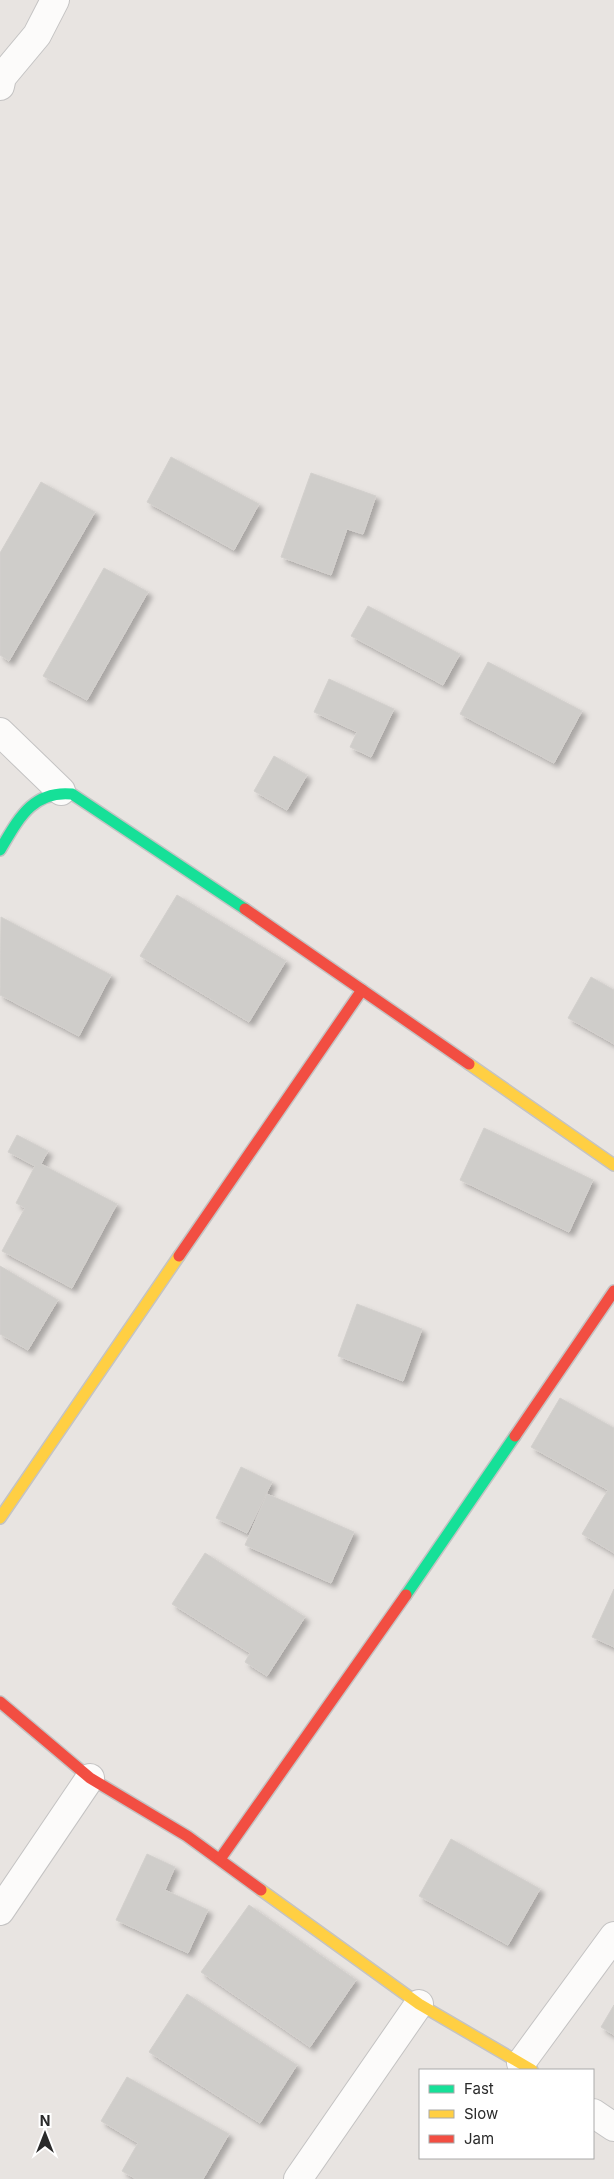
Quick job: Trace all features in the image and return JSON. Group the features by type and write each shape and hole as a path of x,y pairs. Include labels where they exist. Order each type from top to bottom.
{"street":[{"path":"0,86 2,77 37,35 54,0"},
{"path":"0,732 61,791 72,794 247,910 614,1165"},
{"path":"0,850 22,813 46,795 61,791"},
{"path":"0,1518 362,990"},
{"path":"220,1859 404,1598 614,1290"},
{"path":"0,1702 90,1778 187,1836 419,2004 527,2067 614,1936"},
{"path":"0,1911 90,1778"},
{"path":"298,2179 419,2004"},
{"path":"594,2113 614,2127"}],"building":[{"path":"171,457 259,504 234,550 147,502"},
{"path":"311,473 376,496 363,534 347,529 331,575 281,557"},
{"path":"41,482 95,512 9,661 0,655 0,553"},
{"path":"104,568 148,592 87,700 43,676"},
{"path":"368,606 460,654 443,685 351,636"},
{"path":"488,662 582,711 554,763 460,714"},
{"path":"329,679 394,709 371,757 350,747 357,732 314,712"},
{"path":"274,756 307,775 287,810 254,791"},
{"path":"177,895 286,961 249,1022 140,956"},
{"path":"1,917 111,975 79,1036 0,995"},
{"path":"591,977 614,990 614,1044 568,1018"},
{"path":"484,1128 593,1180 569,1232 460,1180"},
{"path":"17,1135 48,1151 41,1164 117,1204 72,1288 2,1251 25,1208 16,1203 35,1166 8,1152"},
{"path":"0,1266 58,1300 28,1350 0,1334"},
{"path":"357,1304 422,1329 403,1381 338,1356"},
{"path":"560,1398 614,1428 614,1553 582,1534 608,1490 531,1447"},
{"path":"241,1467 272,1482 247,1533 216,1518"},
{"path":"267,1494 354,1532 331,1583 245,1545"},
{"path":"205,1553 305,1617 267,1676 245,1662 250,1653 172,1604"},
{"path":"614,1589 614,1647 592,1637"},
{"path":"451,1839 540,1889 508,1945 419,1896"},
{"path":"147,1854 175,1867 165,1890 208,1910 188,1953 116,1920"},
{"path":"249,1905 356,1980 310,2047 201,1972"},
{"path":"187,1994 297,2065 260,2123 149,2052"},
{"path":"614,2005 614,2035 601,2027"},
{"path":"127,2077 229,2134 203,2179 136,2179 122,2171 138,2143 101,2121"}],"traffic: fast":[{"path":"0,850 20,818 36,802 58,794 72,794 245,909"},
{"path":"406,1595 515,1436"}],"traffic: slow":[{"path":"469,1064 614,1165"},
{"path":"0,1518 179,1256"},
{"path":"261,1890 419,2004 530,2069"}],"traffic: jam":[{"path":"245,909 469,1064"},
{"path":"179,1256 362,990"},
{"path":"515,1436 614,1291"},
{"path":"220,1859 406,1595"},
{"path":"0,1702 90,1778 187,1836 261,1890"}]}
